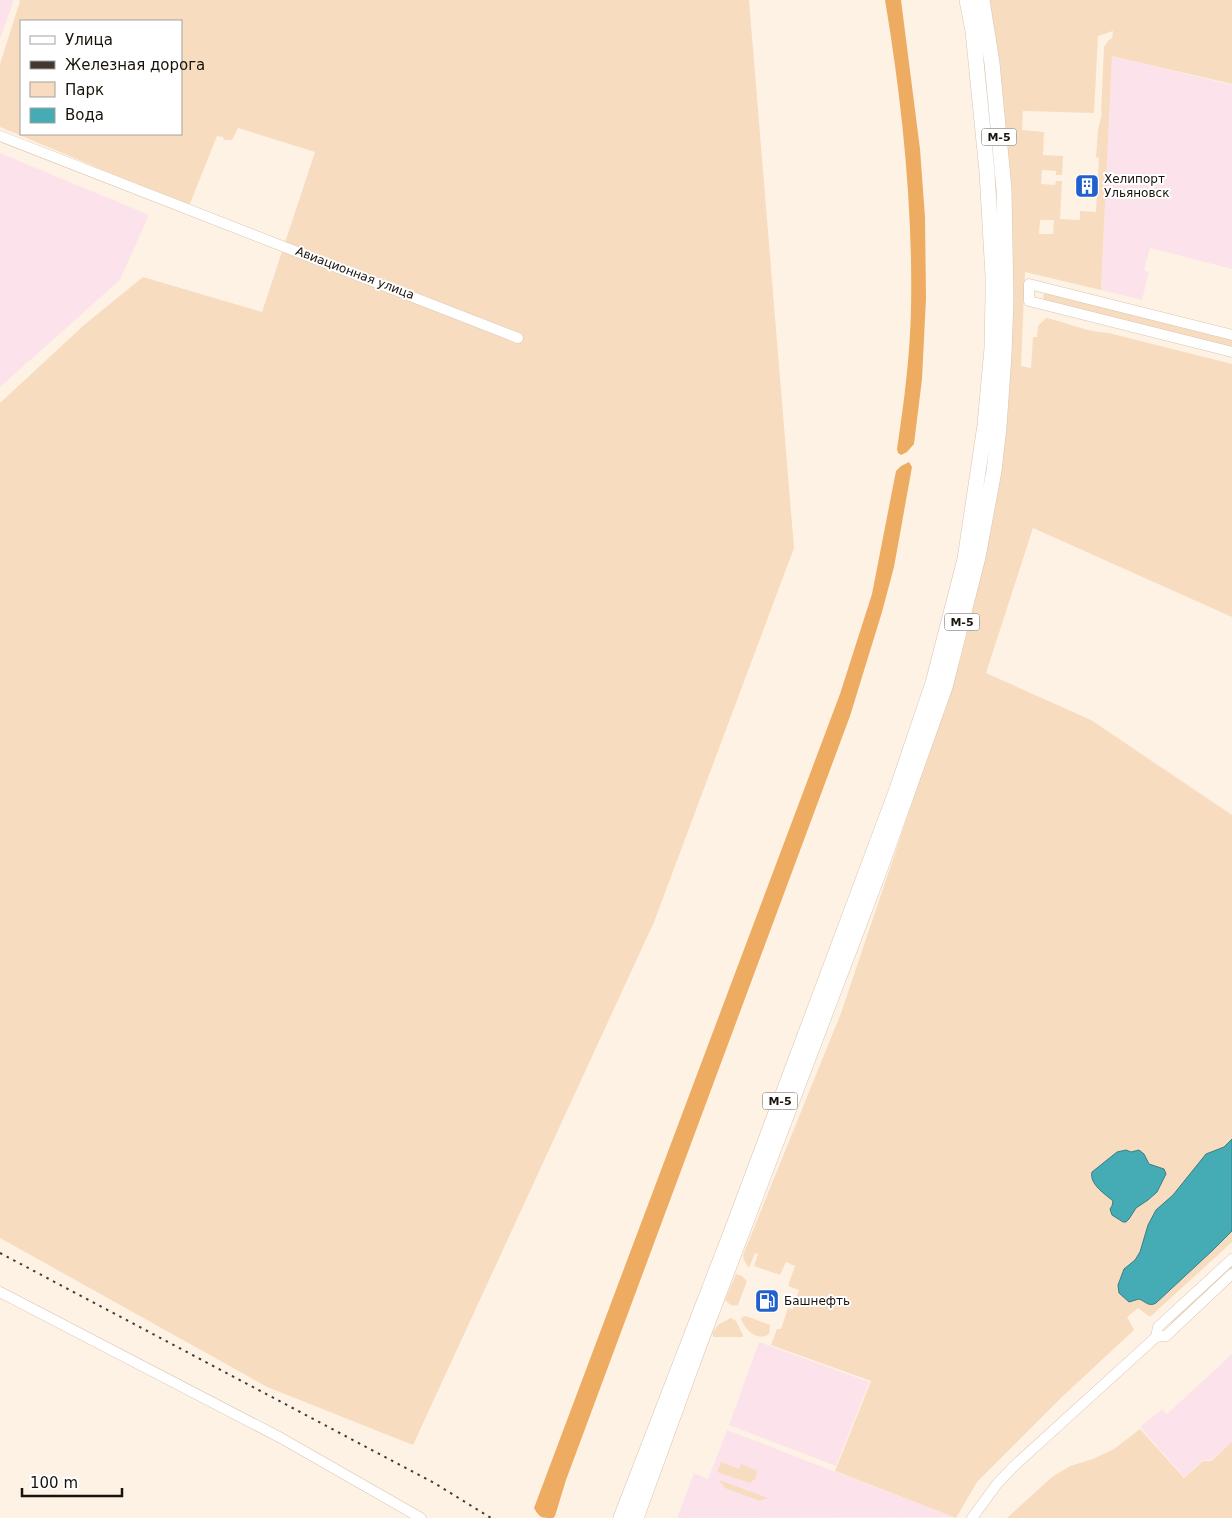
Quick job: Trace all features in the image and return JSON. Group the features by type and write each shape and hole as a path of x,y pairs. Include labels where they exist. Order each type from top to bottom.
{"highway":[{"name":"М-5","path":"621,1518 896,792 933,683 965,558 985,425 992,348 993,276 987,172 973,31 968,0"},
{"name":"М-5","path":"636,1518 698,1348 880,869 945,687 978,557 994,471 999,427 1006,298 1004,188 992,63 982,0"}],"street":[{"name":"Авиационная улица","path":"0,136 518,338"},
{"path":"1232,336 1029,284 1029,301 1232,352"},
{"path":"972,1518 992,1490 1014,1466 1156,1337 1158,1327 1232,1259"},
{"path":"1156,1337 1166,1336 1232,1274"},
{"path":"0,1292 281,1438 421,1518"}],"shaded area":[{"path":"0,0 14,0 0,39"},
{"path":"885,0 901,0 920,149 925,217 926,298 922,379 914,444 907,452 901,455 897,449 909,344 911,309 910,232 905,154 897,77"},
{"path":"1112,56 1232,85 1232,269 1150,248 1144,270 1149,272 1142,300 1101,290"},
{"path":"0,153 149,215 120,280 0,387"},
{"path":"909,462 912,467 894,567 850,716 566,1480 555,1516 553,1518 539,1516 534,1508 840,694 872,594 896,471"},
{"path":"759,1342 869,1382 836,1466 729,1425"},
{"path":"1232,1354 1232,1443 1210,1460 1203,1460 1184,1477 1140,1427 1162,1409 1167,1414"},
{"path":"727,1430 953,1517 677,1518 694,1473 708,1479"}],"green space":[{"path":"18,0 749,0 794,548 654,922 413,1445 267,1387 0,1238 0,403 84,325 143,277 262,312 315,152 238,128 232,140 224,140 223,137 217,136 189,206 0,127 0,64 20,1"},
{"path":"987,0 1232,0 1232,84 1112,56 1101,290 1025,272 1021,366 1031,368 1033,337 1037,337 1038,326 1046,318 1232,364 1232,617 1033,528 986,673 1091,720 1232,815 1232,1242 1150,1317 1138,1308 1127,1317 1134,1330 1062,1397 977,1482 956,1518 835,1471 871,1381 771,1345 777,1329 781,1329 788,1308 793,1309 799,1290 788,1286 795,1266 786,1262 780,1275 754,1266 758,1254 755,1253 749,1268 743,1255 841,1013 961,658 984,563 1011,354","holes":["1113,31 1112,38 1104,47 1102,113 1098,130 1096,157 1099,158 1096,212 1080,211 1080,220 1060,219 1062,181 1056,181 1055,185 1041,184 1042,170 1056,171 1056,175 1062,175 1063,156 1043,155 1044,132 1022,130 1023,111 1094,113 1098,36","1040,220 1054,220 1053,234 1039,234"]},
{"path":"1046,292 1232,339 1232,349 1044,301 1043,295"},
{"path":"1232,1264 1232,1269 1172,1324 1169,1321"},
{"path":"736,1274 742,1276 747,1281 738,1305 734,1305 725,1300"},
{"path":"746,1316 770,1325 769,1334 760,1337 748,1331 741,1319"},
{"path":"731,1318 736,1321 743,1337 714,1337 712,1333 719,1324"},
{"path":"1140,1429 1184,1478 1203,1461 1211,1461 1232,1442 1232,1518 1007,1518 1052,1477 1070,1466 1093,1459 1114,1449"},
{"path":"721,1462 739,1469 741,1464 757,1471 756,1478 750,1483 717,1472"},
{"path":"719,1480 768,1498 760,1501 725,1488"}],"water":[{"path":"1232,1139 1232,1231 1156,1303 1149,1304 1139,1299 1129,1302 1119,1293 1118,1285 1124,1269 1135,1260 1140,1252 1148,1225 1156,1210 1173,1195 1206,1154 1224,1147"},
{"path":"1126,1150 1131,1152 1139,1150 1144,1154 1149,1164 1164,1169 1166,1174 1157,1192 1136,1208 1126,1222 1123,1222 1112,1215 1110,1209 1113,1201 1095,1185 1092,1172 1117,1152"}],"railway":[{"path":"0,1253 436,1484 491,1518"}],"place":[{"name":"Хелипорт Ульяновск","path":"1087,186"},
{"name":"Башнефть","path":"767,1301"}]}
